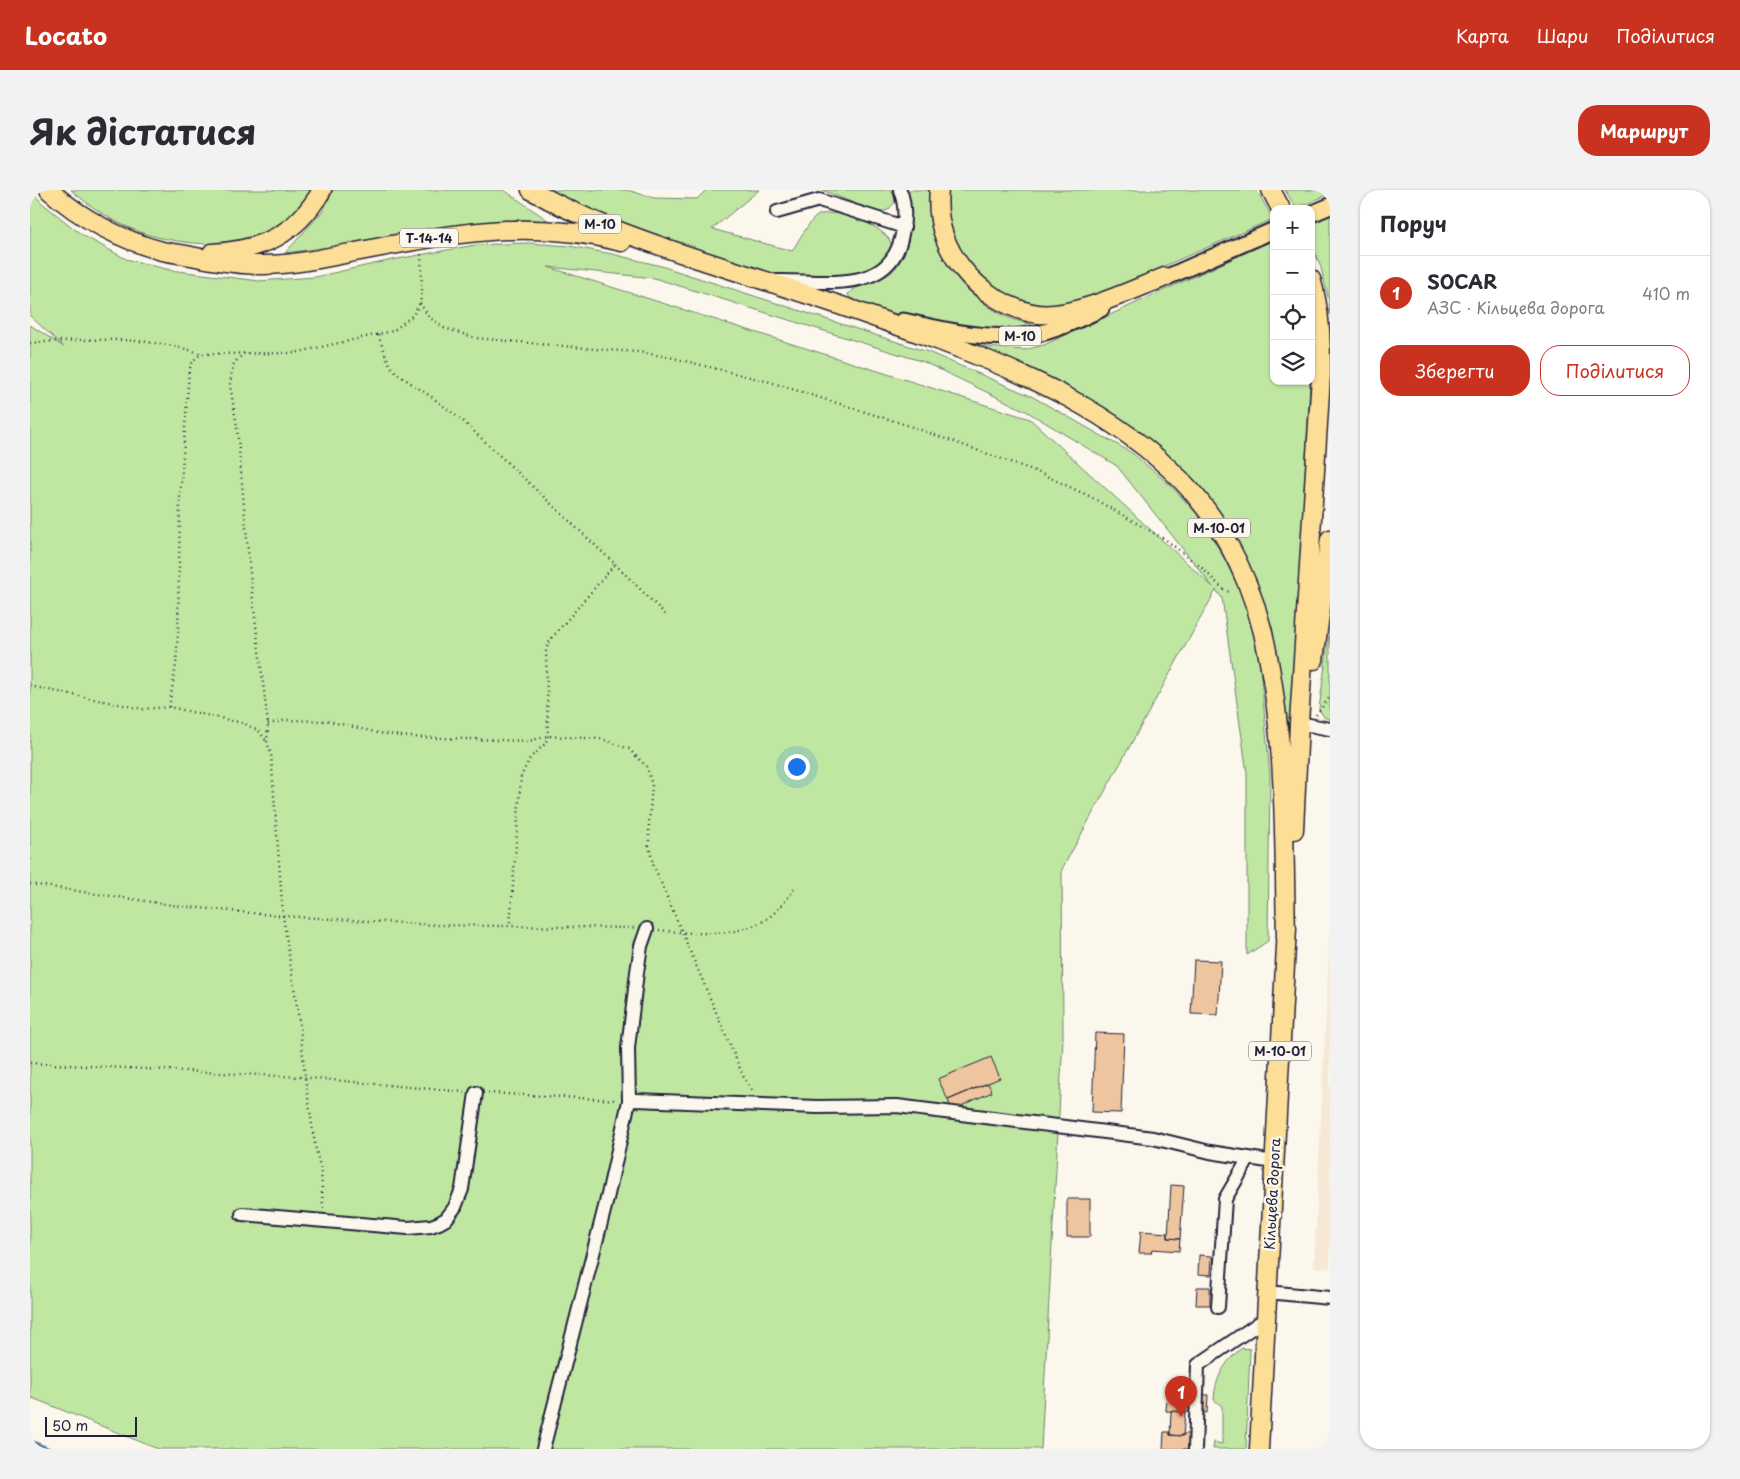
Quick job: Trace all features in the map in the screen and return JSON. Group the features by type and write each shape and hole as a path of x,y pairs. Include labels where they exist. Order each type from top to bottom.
{"highway":[{"name":"Т-14-14","path":"50,190 88,219 126,238 161,251 221,262 263,265 307,261 420,239 523,228 570,232 657,250 672,250"},
{"name":"Т-14-14","path":"188,255 224,253 257,247 266,243 284,234 304,215 322,190"},
{"name":"М-10","path":"531,190 575,213 632,237 865,313"},
{"path":"939,190 938,204 942,234 954,256 968,275 1003,303 1039,314 1071,311 1165,277"},
{"name":"М-10-01","path":"1286,939 1297,790 1306,725 1321,376 1321,336 1314,295"},
{"name":"М-10-01","path":"865,313 1021,374 1064,394 1108,421 1147,449 1183,481 1219,529 1238,562 1252,597 1268,655 1282,759 1286,939"},
{"name":"М-10-01","path":"1306,725 1306,706 1330,538"},
{"name":"Кільцева дорога","path":"1258,1449 1286,939"}],"main road":[{"path":"1315,212 1330,206"},
{"name":"М-10","path":"865,313 963,333 993,336 1030,335 1053,330 1073,322 1165,277 1270,232"}],"street":[{"path":"766,282 843,282 869,277 886,266 896,255 904,227 904,210 900,190"},
{"path":"777,212 819,200 904,227"},
{"path":"1306,725 1330,729"},
{"path":"543,1449 607,1199 629,1101 628,1048 638,963 641,946 648,929"},
{"path":"242,1214 408,1228 431,1226 446,1219 455,1207 462,1189 476,1093"},
{"path":"629,1101 817,1107 897,1106 1153,1138 1210,1152 1274,1162"},
{"path":"1218,1307 1225,1199 1249,1158"},
{"path":"1267,1292 1330,1298"},
{"path":"1195,1449 1198,1365 1265,1319"}],"path":[{"path":"30,343 77,340 174,346 202,354 294,353 393,332 413,315 420,303 422,290 420,239"},
{"path":"420,303 428,317 444,328 476,338 638,352 669,357 770,382 919,429 1038,472 1089,496 1166,540 1207,573 1223,589 1229,592"},
{"path":"378,335 390,366 399,375 464,421 667,616"},
{"path":"244,353 234,363 230,385 237,427 251,584 268,724 267,743"},
{"path":"169,707 176,665 178,632 180,498 189,371 195,357 202,354"},
{"path":"510,926 521,776 530,758 545,744 548,736 546,649 551,639 615,564"},
{"path":"30,686 143,709 169,707 244,723 259,731 267,743 271,754 283,916 300,1026 315,1146 321,1171 323,1221"},
{"path":"1306,725 1330,697"},
{"path":"268,724 286,720 328,721 379,733 409,737 529,741 548,736 602,739 629,749 647,767 652,785 649,823 649,846 652,864 744,1078 762,1105"},
{"path":"30,884 179,906 283,916 436,925 648,929 682,933 721,932 744,928 760,922 772,915 796,887"},
{"path":"30,1063 305,1078"}],"shaded area":[{"path":"1330,928 1330,1268 1314,1267"}],"green space":[{"path":"30,190 42,203 82,235 126,259 170,270 259,281 315,277 392,260 475,245 529,243 569,246 661,266 928,352 1033,397 1132,453 1170,485 1201,518 1225,560 1245,601 1259,656 1270,775 1268,941 1247,955 1247,773 1222,598 1216,590 1062,869 1063,1038 1041,1449 158,1449 30,1397 30,325 64,347 30,316","holes":["548,267 654,278 924,362 1026,411 1117,466 1213,587 1030,419"]},
{"path":"71,190 313,190 288,216 264,235 236,243 202,244 168,239 140,232 104,214"},
{"path":"333,190 504,190 549,221 503,220 481,222 358,243 285,253 323,211"},
{"path":"545,190 627,190 654,198 697,199 706,190 759,190 712,229 792,251 807,227 817,216 834,213 868,223 877,229 890,241 891,253 879,266 866,273 845,277 815,277 766,273 623,226"},
{"path":"822,190 893,190 895,202 888,210 878,213"},
{"path":"907,190 929,190 932,231 946,262 962,284 994,310 1010,318 1032,325 1011,329 983,328 914,318 851,301 848,294 861,286 886,276 901,260 909,237 911,212"},
{"path":"947,190 1255,190 1270,214 1270,220 1076,304 1051,308 1025,307 979,280 949,233 945,203"},
{"path":"1285,190 1330,190 1330,194 1303,205 1294,205"},
{"path":"1330,216 1330,305 1315,252 1315,222"},
{"path":"1270,242 1270,385 1310,385 1289,776 1276,651 1184,474 972,346 1024,350 1044,345"},
{"path":"1330,628 1330,720 1324,717 1319,709"},
{"path":"1242,1348 1250,1349 1246,1449 1213,1449 1214,1442 1222,1444 1222,1406 1214,1400 1216,1384 1226,1364"}],"building":[{"path":"1194,960 1221,961 1218,1015 1191,1014"},
{"path":"1095,1033 1124,1034 1121,1113 1092,1112"},
{"path":"991,1057 1000,1078 948,1100 938,1079"},
{"path":"988,1083 992,1092 952,1110 948,1100"},
{"path":"1171,1185 1184,1186 1180,1239 1168,1238"},
{"path":"1067,1199 1090,1199 1090,1237 1067,1237"},
{"path":"1141,1231 1168,1233 1168,1238 1180,1239 1179,1251 1152,1249 1151,1253 1139,1253"},
{"path":"1199,1255 1212,1256 1211,1275 1198,1274"},
{"path":"1197,1287 1210,1287 1210,1305 1196,1305"},
{"path":"1167,1393 1208,1395 1207,1413 1166,1411"},
{"path":"1171,1411 1185,1412 1183,1436 1170,1435"},
{"path":"1164,1432 1170,1432 1170,1435 1183,1436 1183,1434 1190,1434 1189,1449 1163,1449"}],"waterway":[{"path":"30,1441 49,1449"}],"place":[{"name":"SOCAR","path":"1181,1417"}]}
